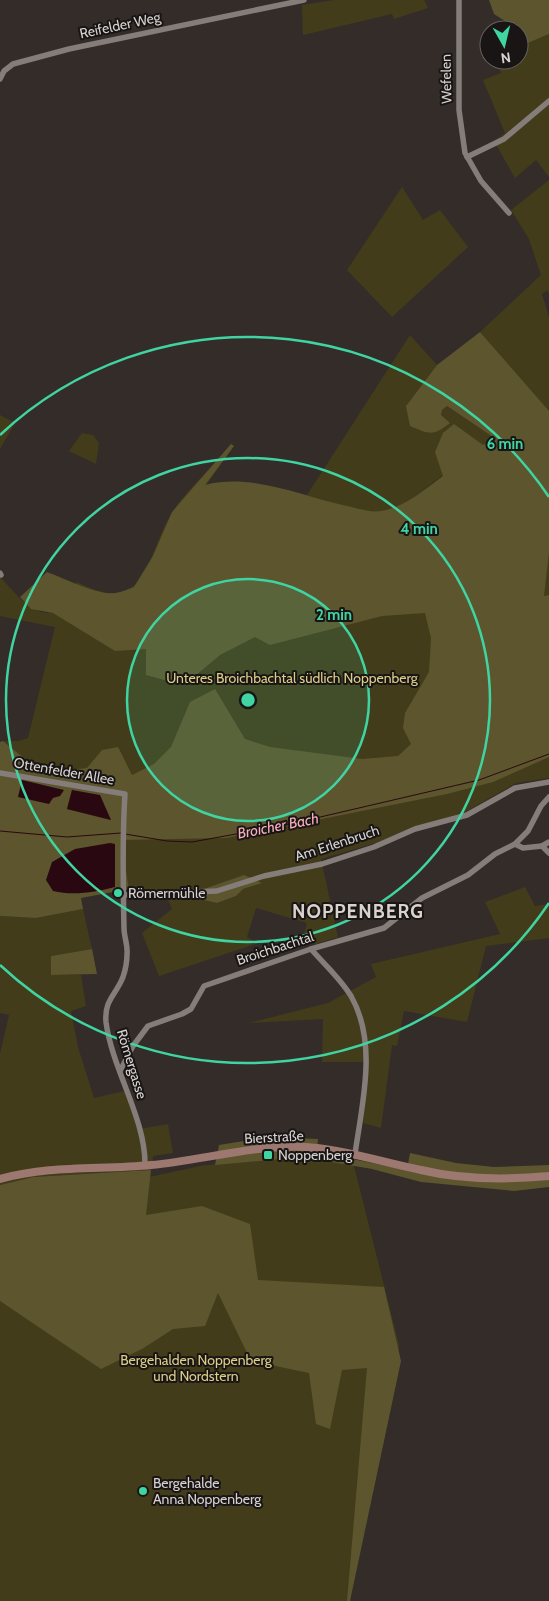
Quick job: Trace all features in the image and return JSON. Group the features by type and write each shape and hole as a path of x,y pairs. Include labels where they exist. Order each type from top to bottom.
{"main road":[{"name":"Bierstraße","path":"0,1178 43,1170 145,1166 268,1148 314,1148 355,1154 454,1176 504,1179 549,1176"}],"street":[{"name":"Reifelder Weg","path":"0,78 4,71 13,64 69,49 304,0"},
{"name":"Wefelen","path":"459,0 459,110 467,156"},
{"path":"509,212 482,181 467,156 504,139 549,101"},
{"name":"Ottenfelder Allee","path":"0,773 125,794"},
{"name":"Am Erlenbruch","path":"125,895 206,892 264,876 322,864 374,847 415,829 466,815 514,788 549,782"},
{"name":"Römergasse","path":"125,794 122,838 125,895 124,930 127,957 123,977 111,995 106,1012 107,1024 139,1132 145,1166"},
{"name":"Broichbachtal","path":"120,1071 133,1046 148,1026 191,1009 204,986 311,949 384,928 422,898 468,875 495,854 515,844 528,831 541,806 549,797"},
{"path":"515,844 523,848 542,846 549,842"},
{"path":"542,846 549,853"},
{"path":"311,949 350,995 364,1030 366,1064 355,1154"}],"green space":[{"path":"334,0 424,0 428,8 394,19 392,14 303,35 302,5"},
{"path":"549,34 549,177 536,160 515,178 494,141 505,133 483,80 501,73 500,70 529,70 529,42"},
{"name":"Unteres Broichbachtal südlich Noppenberg","path":"549,180 549,294 547,290 542,294 549,317 549,778 516,783 465,812 399,833 379,842 321,859 338,937 316,944 303,938 307,923 256,908 247,937 258,943 159,976 142,933 172,909 168,900 195,898 217,903 236,896 243,889 261,883 203,889 129,890 120,840 67,809 3,741 18,741 28,738 55,627 0,616 0,577 26,604 42,612 50,613 60,611 77,582 101,591 118,593 132,587 142,577 173,511 231,444 234,446 207,484 228,483 307,495 410,335 437,365 406,406 441,415 442,410 447,406 490,435 492,440 417,494 545,407 480,332 541,275 529,239 511,210"},
{"path":"402,187 423,220 440,210 468,247 392,317 347,270"},
{"path":"0,415 15,423 0,449"},
{"path":"82,433 93,435 99,443 96,464 69,451"},
{"path":"525,887 535,906 549,904 549,938 486,946 467,1022 404,1011 397,1046 392,1045 381,1128 363,1123 369,1062 322,1062 323,1019 249,1023 328,1003 376,977 371,964 500,934 485,902"},
{"path":"83,909 92,949 51,956 51,975 81,975 86,1006 71,1011 78,1047 94,1098 129,1090 140,1129 168,1124 173,1153 153,1156 151,1170 33,1177 0,1185 0,1054 9,1015 0,1013 0,916 36,918"},
{"name":"Bergehalden Noppenberg und Nordstern","path":"286,1155 321,1157 353,1162 399,1345 399,1355 348,1601 0,1601 0,1186 145,1178 200,1166 252,1160 267,1161"}],"shaded area":[{"path":"489,0 549,0 549,34 529,42 529,20 503,20 494,14"},
{"name":"Unteres Broichbachtal südlich Noppenberg","path":"480,332 549,411 549,552 544,596 549,595 549,757 493,782 447,794 226,838 121,840 129,889 81,898 83,909 36,918 0,916 0,742 3,741 32,763 60,770 87,768 102,750 118,747 132,775 154,764 171,747 190,702 215,689 245,739 270,747 362,759 398,756 411,744 403,728 405,713 429,672 431,638 425,613 382,616 270,645 255,637 220,655 195,676 175,683 146,675 146,649 115,651 53,613 31,609 20,597 47,572 100,592 115,593 134,587 153,556 172,512 231,444 234,446 205,485 223,482 259,484 372,511 390,509 406,502 443,476 435,452 443,433 454,424 483,445 492,440 490,435 447,406 442,410 441,415 450,423 439,430 431,433 410,426 406,406 437,365","holes":["72,790 111,820 67,809"]},
{"path":"22,780 64,790 60,796 53,798 49,804 18,797"},
{"path":"72,790 100,795 111,820 67,809"},
{"path":"110,843 115,844 115,887 84,893 53,891 46,880 52,862 75,849"},
{"path":"244,875 262,883 243,889 236,896 217,903 195,898 168,900 167,891 204,889"},
{"path":"92,949 97,974 51,975 51,956"},
{"path":"269,1137 318,1139 317,1152 407,1170 410,1153 456,1163 494,1167 549,1165 549,1187 514,1191 421,1182 372,1169 303,1157 215,1165 219,1145"},
{"path":"151,1170 146,1215 202,1206 250,1224 258,1280 384,1287 401,1361 350,1601 347,1601 367,1368 342,1370 330,1429 316,1424 309,1373 251,1361 218,1293 205,1326 173,1329 142,1349 101,1369 0,1301 0,1185 33,1177"}],"waterway":[{"name":"Broicher Bach","path":"125,834 167,841 192,842 286,825 479,780 549,754"},
{"name":"Broicher Bach","path":"0,831 67,837 121,833"}],"place":[{"name":"Römermühle","path":"118,893"},
{"name":"Noppenberg","path":"268,1155"},
{"name":"Bergehalde Anna Noppenberg","path":"143,1491"}],"district":[{"name":"NOPPENBERG","path":"358,911"}]}
